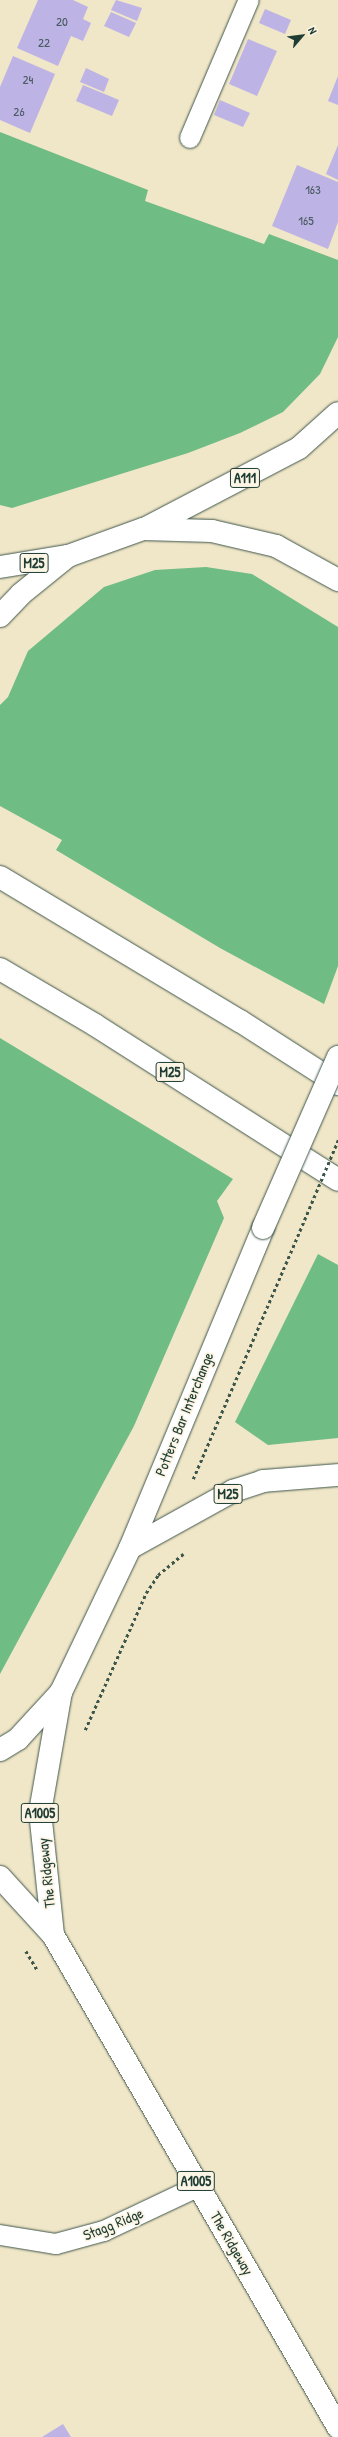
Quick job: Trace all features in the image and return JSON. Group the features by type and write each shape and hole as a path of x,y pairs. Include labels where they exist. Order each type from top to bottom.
{"main road":[{"name":"A111","path":"143,529 299,448 338,414"},
{"path":"0,616 21,594 68,556 143,529 212,531 276,546 338,580"},
{"name":"M25","path":"0,567 68,556"},
{"path":"0,876 234,1016 338,1084"},
{"name":"M25","path":"0,969 95,1025 338,1180"},
{"name":"Potters Bar Interchange","path":"0,1750 18,1738 61,1692 130,1548 264,1228 338,1057"},
{"name":"M25","path":"130,1548 196,1509 263,1481 338,1474"},
{"name":"The Ridgeway","path":"53,1936 40,1812 61,1692"},
{"name":"The Ridgeway","path":"0,1877 53,1936 338,2426"}],"lane":[{"path":"190,138 249,0"},
{"name":"Stagg Ridge","path":"0,2235 56,2244 104,2231 199,2186"}],"path":[{"path":"196,1509 188,1492 338,1140"},
{"path":"84,1734 146,1593 158,1574 189,1549"},
{"path":"26,1951 53,1936"},
{"path":"22,1945 38,1972"}],"green space":[{"path":"0,132 148,190 145,201 264,244 269,234 338,260 338,337 320,374 283,412 240,433 188,453 12,508 0,505"},
{"path":"206,567 252,574 338,627 338,966 324,1004 220,948 56,850 62,840 0,806 0,705 8,697 28,651 104,587 155,570"},
{"path":"0,1038 233,1179 217,1201 224,1218 134,1426 0,1674"},
{"path":"318,1254 338,1265 338,1438 268,1445 235,1422"}],"building":[{"path":"38,0 73,0 88,7 83,19 91,23 83,41 71,36 58,66 17,48"},
{"path":"116,0 142,8 137,21 111,10"},
{"path":"265,9 291,20 285,34 259,23"},
{"path":"111,12 136,23 129,37 104,26"},
{"path":"248,39 277,51 257,96 229,84"},
{"path":"13,56 55,74 30,133 0,120 0,87"},
{"path":"86,68 109,79 104,92 80,82"},
{"path":"338,76 338,105 328,101"},
{"path":"83,85 119,100 112,116 76,101"},
{"path":"220,100 250,113 243,127 214,115"},
{"path":"338,145 338,180 326,174"},
{"path":"297,165 338,182 338,222 328,249 272,226"},
{"path":"63,2424 71,2437 42,2437"}]}
